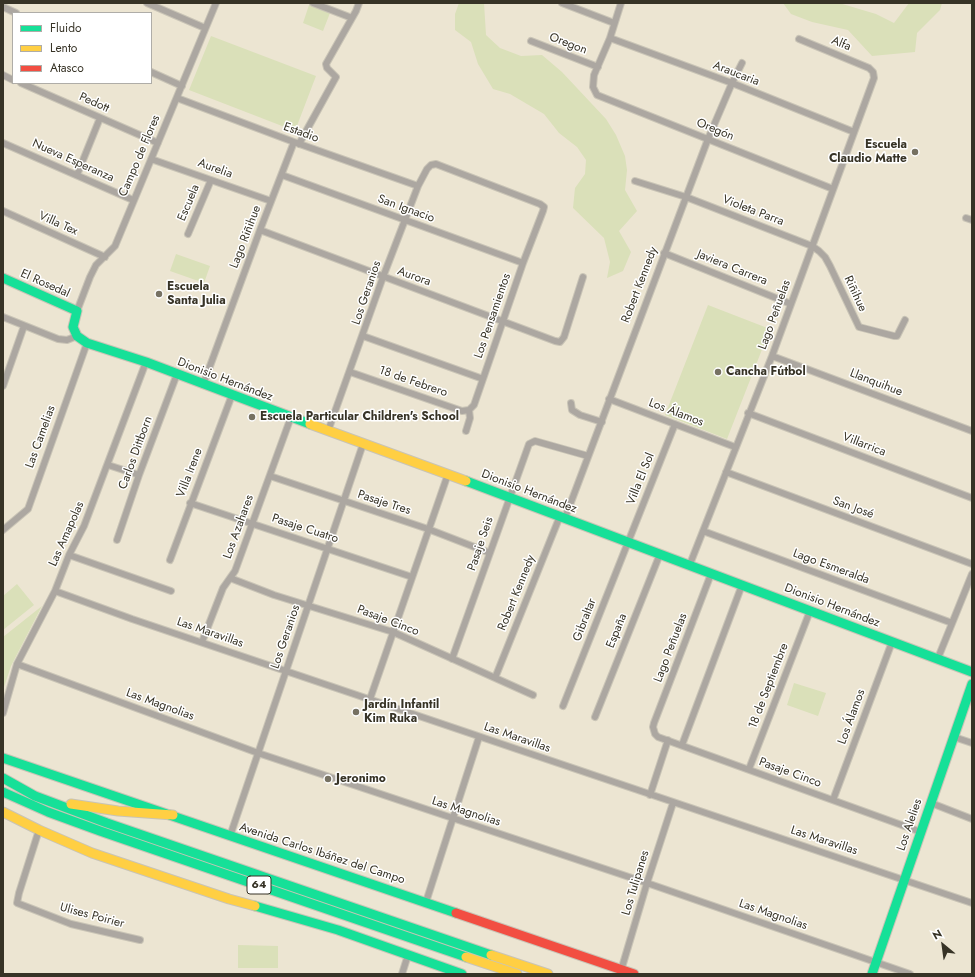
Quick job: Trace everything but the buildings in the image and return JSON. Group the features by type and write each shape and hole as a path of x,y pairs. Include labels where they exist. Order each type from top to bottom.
{"main road":[{"name":"El Rosedal","path":"3,278 77,311"},
{"path":"77,311 73,327 77,336"},
{"name":"Dionisio Hernández","path":"77,336 87,343 146,362 363,444 510,497 972,672"},
{"name":"Los Alelies","path":"872,974 972,684"},
{"name":"Avenida Carlos Ibáñez del Campo","path":"3,758 426,902 620,972 634,974"},
{"name":"64","path":"3,777 35,796 149,838 548,974"},
{"name":"64","path":"3,792 41,809 100,831 517,974"},
{"path":"47,801 118,811 173,815"},
{"path":"3,812 39,830 92,853 229,899 338,930 462,974"}],"street":[{"path":"147,3 205,28"},
{"name":"Campo de Flores","path":"77,311 90,276 96,265 115,246 216,3"},
{"path":"313,3 352,18"},
{"name":"Lago Riñihue","path":"203,384 282,175 297,143 336,77 327,68 326,64 359,3"},
{"path":"562,3 614,23"},
{"path":"598,67 622,3"},
{"path":"3,7 14,12"},
{"name":"Araucaria","path":"610,38 732,83 854,132"},
{"name":"Alfa","path":"799,39 869,68 873,72"},
{"name":"Oregon","path":"531,41 598,67"},
{"name":"Robert Kennedy","path":"495,678 602,422 609,399 708,139 742,63"},
{"name":"Oregón","path":"598,67 594,75 593,87 597,95 833,189"},
{"path":"152,72 182,86"},
{"name":"Lago Peñuelas","path":"690,564 772,356 874,78 873,72"},
{"path":"3,75 12,80"},
{"name":"Pedott","path":"23,84 158,142"},
{"name":"Estadio","path":"177,98 418,186"},
{"path":"77,175 100,118"},
{"name":"Nueva Esperanza","path":"3,142 133,200"},
{"name":"Aurelia","path":"151,159 271,201"},
{"name":"Los Geranios","path":"328,431 383,277 418,186 431,165 436,164 540,204 544,207"},
{"name":"San Ignacio","path":"282,175 523,263"},
{"name":"Escuela","path":"188,234 211,180"},
{"name":"Violeta Parra","path":"635,181 686,197 812,246"},
{"name":"Los Pensamientos","path":"466,431 470,418 469,410 474,405 544,207"},
{"name":"Villa Tex","path":"3,211 104,257"},
{"name":"Aurora","path":"260,230 555,342 560,342 564,337 584,278"},
{"name":"Riñihue","path":"812,246 820,251 825,257 859,327 897,336 905,320"},
{"name":"Javiera Carrera","path":"664,253 791,304"},
{"path":"3,317 58,339 67,340 77,336"},
{"path":"3,386 24,326"},
{"path":"363,336 483,378"},
{"name":"Las Camelias","path":"3,530 28,510 87,343"},
{"name":"Llanquihue","path":"772,356 972,431"},
{"name":"Las Amapolas","path":"3,713 17,664 55,591 69,555 84,526 146,362"},
{"name":"18 de Febrero","path":"350,372 462,411 469,410"},
{"name":"Carlos Dittborn","path":"117,540 177,374"},
{"name":"Villa Irene","path":"170,560 190,503 232,395"},
{"name":"Los Álamos","path":"609,399 735,447"},
{"path":"570,403 572,410 580,415 602,422"},
{"name":"Villarrica","path":"748,414 972,498"},
{"name":"Los Azahares","path":"202,642 223,588 235,572 291,417"},
{"name":"Villa El Sol","path":"628,542 675,424"},
{"name":"Pasaje Seis","path":"452,659 527,447 531,441 588,456"},
{"name":"Los Geranios","path":"230,836 363,444"},
{"path":"108,465 139,476"},
{"name":"San José","path":"726,472 972,564"},
{"path":"370,699 448,474"},
{"name":"Pasaje Tres","path":"270,476 428,529 490,553"},
{"name":"Pasaje Cuatro","path":"190,503 412,577"},
{"name":"Lago Esmeralda","path":"703,531 952,623"},
{"name":"Gibraltar","path":"563,706 628,542"},
{"name":"España","path":"595,717 660,554"},
{"path":"69,555 171,591"},
{"name":"Lago Peñuelas","path":"653,731 654,723 711,574"},
{"path":"938,658 972,574"},
{"name":"Pasaje Cinco","path":"230,578 274,595 393,632 533,695"},
{"path":"682,745 742,584"},
{"name":"Las Maravillas","path":"55,591 479,737 972,903"},
{"name":"18 de Septiembre","path":"749,769 810,611"},
{"name":"Los Álamos","path":"833,800 892,642"},
{"name":"Las Magnolias","path":"17,664 258,753 910,974"},
{"name":"Pasaje Cinco","path":"653,731 658,737 921,832"},
{"path":"954,736 972,743"},
{"path":"426,902 479,737"},
{"path":"650,795 668,740"},
{"name":"Los Tulipanes","path":"620,972 674,803"},
{"path":"931,803 972,819"},
{"name":"Ulises Poirier","path":"39,830 18,893 17,902 71,924 140,940"},
{"path":"402,974 408,956"}],"green space":[{"path":"459,3 484,3 486,35 500,48 521,56 542,55 562,72 606,119 616,135 625,156 627,170 625,190 637,211 619,231 631,252 623,271 607,278 610,262 604,238 573,208 575,188 585,174 586,160 577,147 559,133 544,114 510,94 493,89 478,64 471,42 455,30 455,14"},
{"path":"783,3 839,3 876,14 894,23 909,3 942,3 940,10 917,33 915,52 872,56 848,30 812,22 791,14"},
{"path":"309,5 330,13 323,31 303,23"},
{"path":"211,36 316,76 295,131 189,90"},
{"path":"176,254 210,266 204,283 170,271"},
{"name":"Cancha Fútbol","path":"708,305 770,329 727,439 665,415"},
{"path":"17,584 34,605 3,630 3,596"},
{"path":"42,606 11,666 3,690 3,637"},
{"path":"794,683 826,693 818,716 787,705"},
{"path":"238,945 278,946 278,968 238,968"}],"traffic: fast":[{"path":"3,278 77,311 73,327 77,336 87,343 146,362 310,424"},
{"path":"466,481 972,672"},
{"path":"872,974 972,684"},
{"path":"3,758 456,913"},
{"path":"3,778 35,796 107,823 491,955"},
{"path":"3,792 48,812 100,831 466,957"},
{"path":"255,906 338,930 462,974"}],"traffic: slow":[{"path":"310,424 466,481"},
{"path":"71,804 118,811 173,815"},
{"path":"3,812 39,830 92,853 229,899 255,906"},
{"path":"491,955 548,974"},
{"path":"466,957 517,974"}],"traffic: jam":[{"path":"456,913 634,974"}],"place":[{"name":"Escuela Claudio Matte","path":"915,152"},
{"name":"Escuela Santa Julia","path":"159,294"},
{"name":"Cancha Fútbol","path":"718,372"},
{"name":"Escuela Particular Children's School","path":"252,417"},
{"name":"Jardín Infantil Kim Ruka","path":"356,712"},
{"name":"Jeronimo","path":"328,779"}]}
